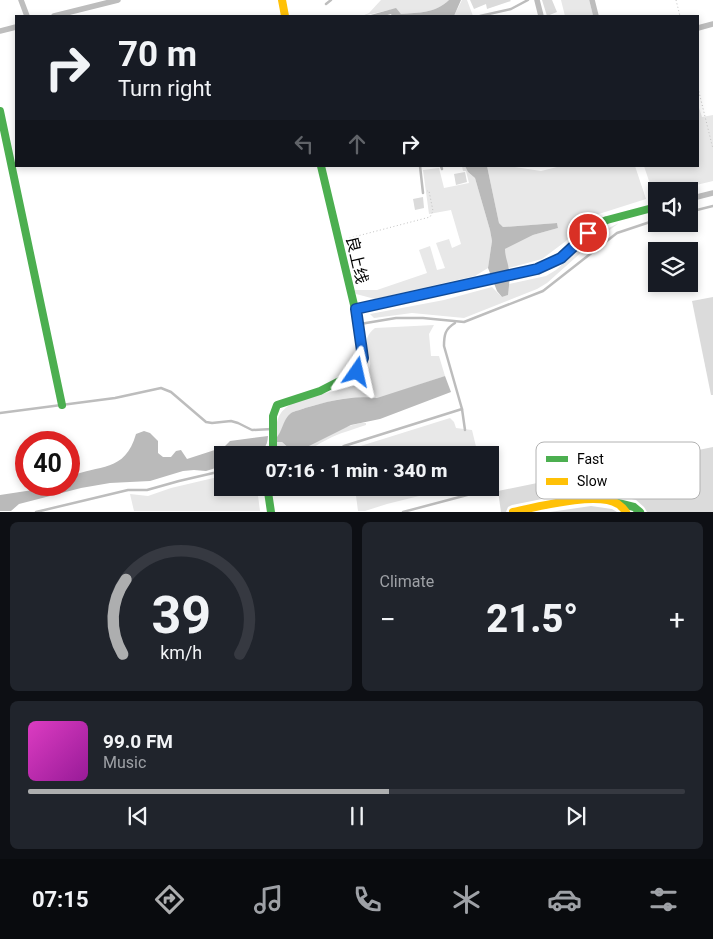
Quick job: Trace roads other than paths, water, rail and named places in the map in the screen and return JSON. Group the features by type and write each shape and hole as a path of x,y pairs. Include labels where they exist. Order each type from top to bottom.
{"main road":[{"path":"282,0 285,15"},
{"path":"0,111 62,405"},
{"name":"良上线","path":"274,446 272,416 277,405 320,391 357,372 363,358 356,309 321,167"},
{"path":"356,309 537,269 561,258 596,225 607,220 648,209"},
{"path":"269,496 271,512"},
{"path":"513,512 583,500 602,500 634,507 640,512"},
{"path":"615,502 626,512"},
{"path":"522,512 531,508"}],"street":[{"path":"21,0 27,15"},
{"path":"58,15 118,0"},
{"path":"537,0 541,15"},
{"path":"592,0 596,15"},
{"path":"699,28 713,24"},
{"path":"0,32 15,27"},
{"path":"698,197 713,193"}],"lane":[{"path":"326,4 331,0"},
{"path":"484,15 510,9 528,0"},
{"path":"420,167 423,193"},
{"path":"698,210 713,206"},
{"path":"358,324 396,318 423,318 464,322 543,291 617,233 648,223"},
{"path":"456,322 447,328 444,336 444,346 462,409 465,430"},
{"path":"0,413 116,398 161,388 171,392 206,422 231,421 252,430 273,429"},
{"path":"344,446 462,409"},
{"path":"36,512 128,490 147,490 214,474"},
{"path":"402,512 463,496"}]}
